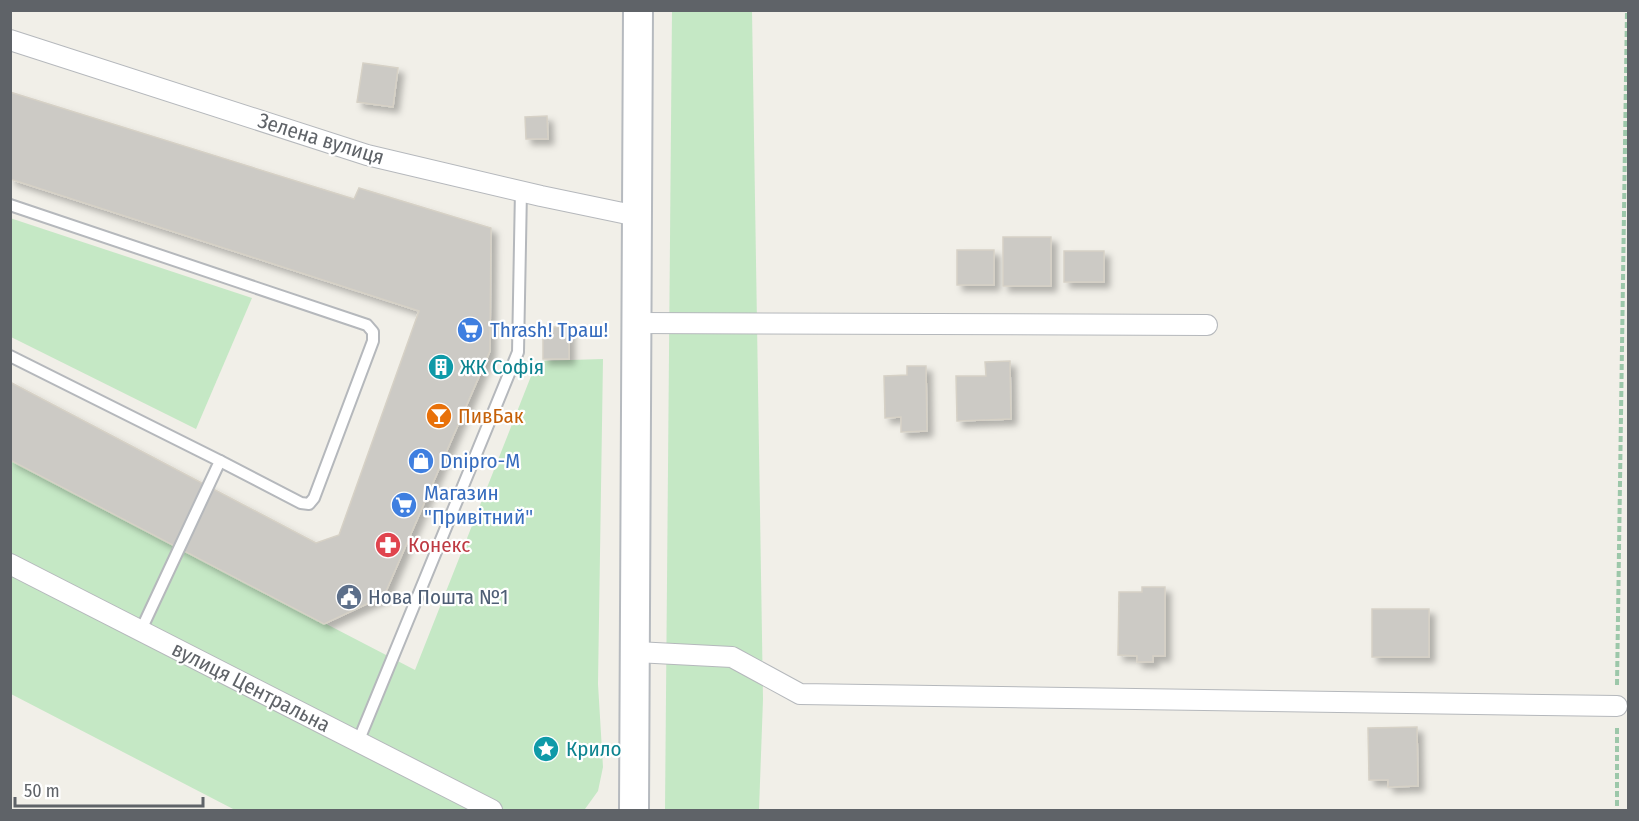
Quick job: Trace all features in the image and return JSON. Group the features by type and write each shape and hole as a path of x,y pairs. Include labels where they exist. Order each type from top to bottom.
{"main road":[{"path":"634,810 638,10"}],"street":[{"name":"Зелена вулиця","path":"10,40 367,155 637,216"},
{"path":"637,323 1207,325"},
{"name":"вулиця Центральна","path":"10,564 492,810"},
{"path":"636,652 732,657 800,694 1617,706"}],"lane":[{"path":"358,742 518,352 521,190"},
{"path":"10,205 367,325 373,332 373,341 318,488 309,504 301,503 10,356"},
{"path":"141,630 220,461"}],"path":[{"path":"1617,810 1627,10"}],"green space":[{"path":"672,11 752,11 763,699 759,810 665,810"},
{"path":"10,218 252,298 196,429 11,337"},
{"path":"603,359 598,684 603,767 598,791 585,809 235,810 11,694 10,460 415,670 537,361"}],"building":[{"path":"363,63 398,68 393,107 357,102"},
{"name":"ЖК Софія","path":"10,92 354,199 359,188 491,228 490,351 384,596 324,624 10,460 10,382 316,543 339,535 419,311 10,179"},
{"path":"547,116 548,139 526,139 525,117"},
{"path":"1003,237 1051,237 1051,286 1003,286"},
{"path":"957,250 994,250 994,285 957,285"},
{"path":"1064,251 1104,251 1104,282 1064,282"},
{"path":"543,327 569,327 569,359 543,359"},
{"path":"1010,361 1011,419 957,421 956,376 986,376 985,362"},
{"path":"907,366 926,366 927,431 901,432 901,417 885,418 884,376 907,375"},
{"path":"1142,587 1165,587 1165,656 1153,656 1153,662 1137,662 1137,656 1118,655 1119,592 1142,592"},
{"path":"1372,609 1429,609 1429,657 1372,657"},
{"path":"1417,727 1418,786 1388,787 1388,780 1369,780 1368,728"}],"place":[{"name":"Thrash! Траш!","path":"470,330"},
{"name":"ЖК Софія","path":"441,367"},
{"name":"ПивБак","path":"439,416"},
{"name":"Dnipro-M","path":"421,461"},
{"name":"Магазин \"Привітний\"","path":"404,505"},
{"name":"Конекс","path":"388,545"},
{"name":"Нова Пошта №1","path":"349,597"},
{"name":"Крило","path":"546,749"}]}
